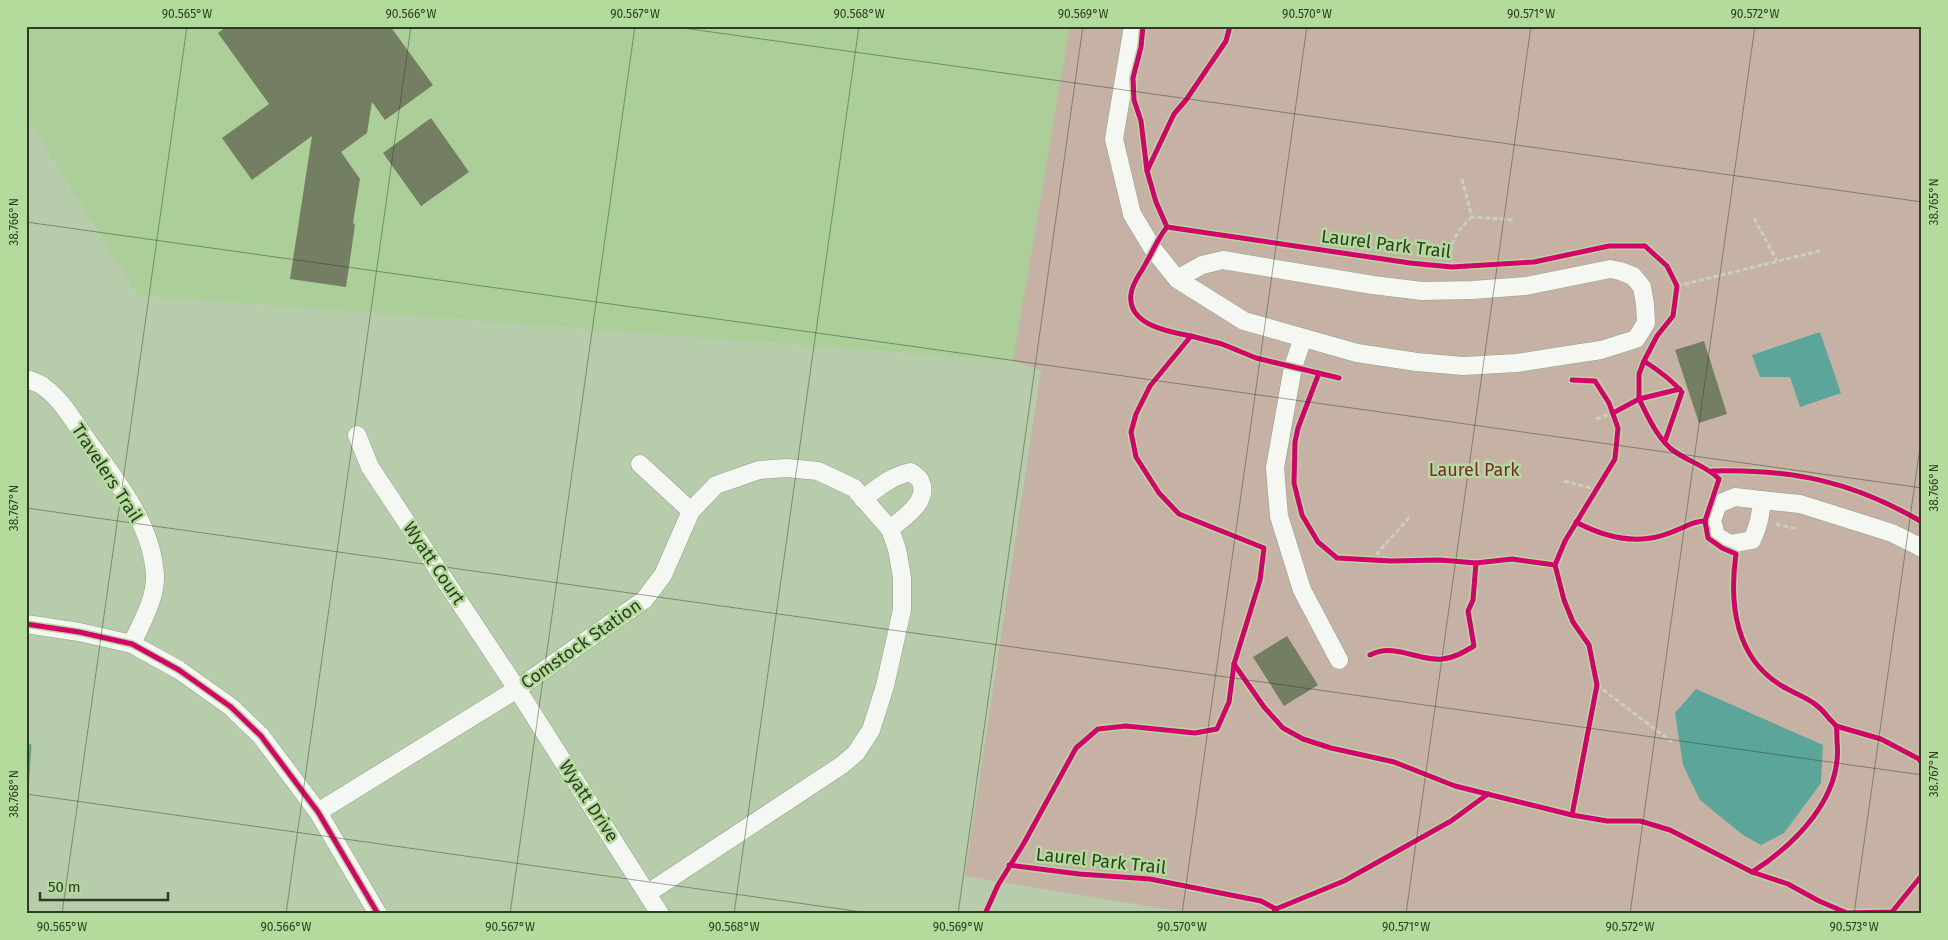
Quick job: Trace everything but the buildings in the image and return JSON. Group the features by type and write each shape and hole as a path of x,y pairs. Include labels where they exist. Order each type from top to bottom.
{"street":[{"path":"1133,26 1114,139 1132,214 1153,249 1177,279 1244,321 1357,353 1417,362 1463,366 1517,363 1601,350 1636,339 1646,323 1642,287 1633,276 1610,269 1526,286 1422,291 1363,284 1223,260 1202,264 1177,279"},
{"path":"1303,338 1293,367 1275,468 1279,516 1302,590 1339,660"},
{"name":"Travelers Trail","path":"26,379 43,386 62,404 131,504 144,530 152,556 155,577 152,596 132,644"},
{"name":"Wyatt Court","path":"357,435 370,467 517,689"},
{"path":"640,464 691,510"},
{"name":"Comstock Station","path":"318,812 517,689 644,600 662,575 691,510 716,485 759,470 787,468 818,471 854,488 890,528 897,549 902,577 902,610 885,686 871,730 856,753 842,765 648,893"},
{"path":"863,499 889,479 901,474 911,472 920,480 922,493 919,501 911,512 890,528"},
{"path":"1761,500 1800,504 1892,533 1922,548"},
{"path":"26,624 79,632 132,644 179,670 231,707 261,736 318,812 378,914"},
{"name":"Wyatt Drive","path":"517,689 660,914"}],"path":[{"path":"1462,180 1472,217 1514,220"},
{"path":"1754,218 1777,262"},
{"path":"1677,286 1823,250"},
{"path":"1674,279 1677,286 1676,294"},
{"path":"1596,419 1612,411 1620,410"},
{"path":"1612,411 1615,420"},
{"path":"1564,481 1596,490"},
{"path":"1591,498 1600,482"},
{"path":"1372,560 1389,538 1401,528 1410,516"},
{"path":"1363,560 1382,561"},
{"path":"1596,677 1596,693"},
{"path":"1597,685 1672,742"}],"shaded area":[{"path":"26,26 1070,26 1013,361 138,295 26,115"}],"green space":[{"name":"Laurel Park","path":"1070,26 1922,26 1922,914 1196,914 965,876 1041,370 1013,361"}],"water":[{"path":"1820,332 1841,393 1800,407 1790,377 1760,377 1752,355"},
{"path":"1696,689 1823,745 1821,783 1784,833 1761,845 1743,835 1700,800 1683,765 1675,713"}],"waterway":[{"path":"26,789 29,746"}],"cycle path":[{"path":"1143,26 1141,47 1133,78 1134,100 1141,121 1147,171"},
{"path":"1167,227 1156,202 1147,171 1174,114 1186,100 1226,41 1230,26"},
{"name":"Laurel Park Trail","path":"1191,336 1151,325 1142,320 1132,305 1131,294 1133,286 1167,227 1410,263 1452,267 1534,262 1609,246 1645,246 1667,266 1677,286 1673,316 1657,336 1644,361"},
{"path":"985,914 998,885 1024,843 1076,748 1098,729 1126,726 1195,733 1217,729 1229,702 1234,664 1260,580 1264,548 1179,514 1159,493 1136,457 1131,432 1136,414 1150,386 1191,336 1222,344 1256,358 1339,378"},
{"path":"1665,441 1682,392 1678,387 1664,375 1644,361 1639,374 1639,399 1680,389"},
{"path":"1319,373 1298,428 1295,442 1294,483 1302,515 1318,542 1337,558 1391,561 1440,560 1476,563 1473,600 1468,611 1474,646 1455,656 1442,659 1425,658 1398,651 1379,652 1370,655"},
{"path":"1572,380 1595,381 1609,403 1618,428 1615,459 1565,541 1555,565 1564,600 1573,622 1589,645 1597,685 1572,815"},
{"path":"1613,413 1639,399 1656,432 1665,443 1719,479 1705,521"},
{"path":"1712,471 1769,472 1821,480 1871,496 1922,522"},
{"path":"1576,522 1611,536 1647,539 1660,536 1692,523 1705,521 1708,538 1722,548 1736,554 1734,573 1735,610 1745,645 1754,660 1766,674 1782,686 1818,706 1836,726 1837,762 1824,800 1800,833 1785,848 1752,872"},
{"path":"1476,563 1512,559 1555,565"},
{"path":"26,624 79,632 132,644 179,670 231,707 261,736 318,812 378,914"},
{"path":"1234,664 1264,707 1283,728 1303,739 1331,748 1394,762 1455,786 1572,815 1607,821 1640,821 1670,830 1752,872 1788,884 1819,901 1847,913 1892,912 1922,875"},
{"path":"1836,726 1881,739 1919,759 1922,764"},
{"path":"1273,914 1276,909 1344,881 1451,821 1488,794"},
{"name":"Laurel Park Trail","path":"1009,865 1079,874 1150,879 1261,901 1276,909"}]}
